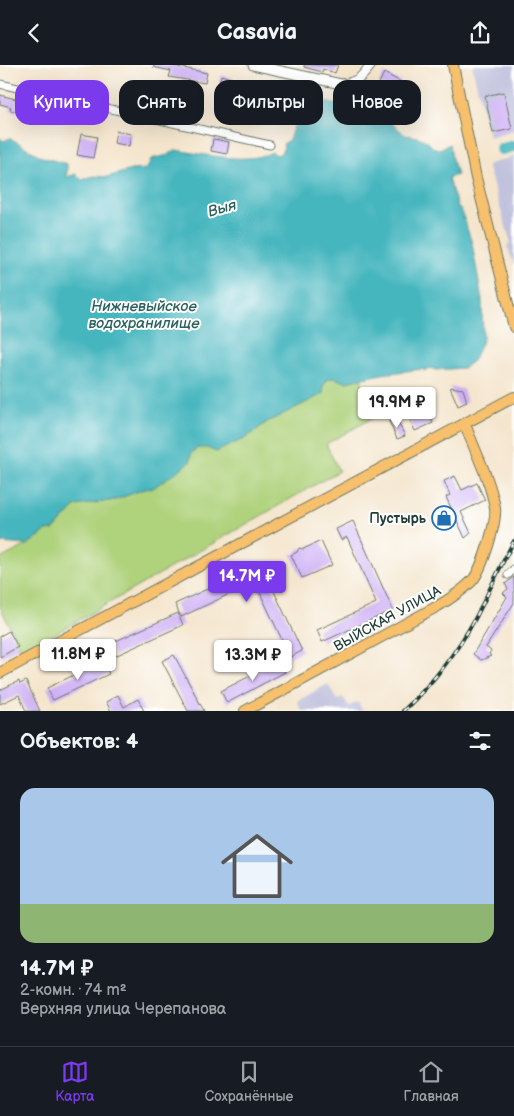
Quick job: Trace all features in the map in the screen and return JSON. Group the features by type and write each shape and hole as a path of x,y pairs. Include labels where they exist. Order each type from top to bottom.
{"main road":[{"path":"453,65 494,254 514,327"},
{"path":"0,673 514,397"},
{"name":"ВЫЙСКАЯ УЛИЦА","path":"245,711 438,606 473,580 483,560 496,510 490,487 465,424"}],"street":[{"path":"253,65 341,84 353,83 363,76 371,65"},
{"path":"0,84 270,145"}],"shaded area":[{"path":"472,65 514,65 514,130 489,137"},
{"path":"514,156 514,265 507,246 511,243 487,165"},
{"path":"328,684 337,700 343,697 349,706 358,702 363,711 302,711 297,701"}],"green space":[{"path":"334,378 346,382 361,379 376,416 326,444 339,471 27,650 20,648 0,607 0,559 27,545 46,531 54,530 76,506 115,500 144,489 153,488 162,480 173,475 196,448 223,443 261,427 267,422 323,394 323,386 328,379"}],"water":[{"name":"Нижневыйское водохранилище","path":"323,103 333,104 333,125 393,125 405,135 424,140 432,147 439,149 450,144 457,175 448,178 472,243 482,299 483,339 473,361 464,368 436,370 431,368 424,371 423,369 382,374 346,382 334,378 328,379 323,386 323,394 267,422 246,438 216,452 207,448 196,448 191,454 190,462 153,488 144,489 115,500 76,506 53,530 46,531 27,545 0,543 0,138 4,141 10,138 42,157 67,164 67,177 76,174 82,180 93,176 107,177 131,170 147,169 151,159 168,155 176,150 238,158 251,158 272,152 277,155 281,153 284,147 283,144 289,140 295,125 323,125"}],"building":[{"path":"154,65 169,65 207,73 205,83 204,80 169,77 171,71 153,67"},
{"path":"304,65 338,65 335,73 323,69 322,72 304,67"},
{"path":"384,73 397,80 380,80"},
{"path":"221,75 240,80 220,80"},
{"path":"504,92 512,129 493,133 485,96"},
{"path":"0,95 15,99 15,111 10,110 11,107 0,104"},
{"path":"116,131 131,134 129,146 114,143"},
{"path":"81,134 97,137 93,158 77,155"},
{"path":"213,139 229,142 227,154 211,151"},
{"path":"450,387 463,389 467,402 458,406"},
{"path":"428,412 433,423 415,431 410,420"},
{"path":"396,418 405,436 397,439 389,421"},
{"path":"455,476 462,490 477,483 485,500 461,512 471,533 465,538 446,497 450,495 444,481"},
{"path":"353,521 393,610 322,642 317,630 376,603 347,537 341,540 336,529"},
{"path":"321,541 332,565 302,578 291,555 297,552 299,548 303,549"},
{"path":"254,567 256,571 263,568 302,651 290,657 255,582 181,617 175,604"},
{"path":"514,577 514,603 486,647 491,651 489,654 491,656 481,660 473,654 507,597 503,593 508,589 505,584"},
{"path":"178,613 183,625 115,656 109,644"},
{"path":"9,631 18,647 0,657 0,636"},
{"path":"174,655 204,711 188,711 162,661"},
{"path":"103,661 109,674 53,700 47,688"},
{"path":"279,661 285,672 227,703 221,691"},
{"path":"19,681 20,684 26,681 40,711 26,711 19,695 0,704 0,690"},
{"path":"118,695 124,707 138,699 144,711 111,711 106,702"}],"waterway":[{"name":"Выя","path":"502,149 514,146"}],"railway":[{"path":"403,711 434,679 461,643 514,541"}],"place":[{"name":"Пустырь","path":"444,518"}]}
